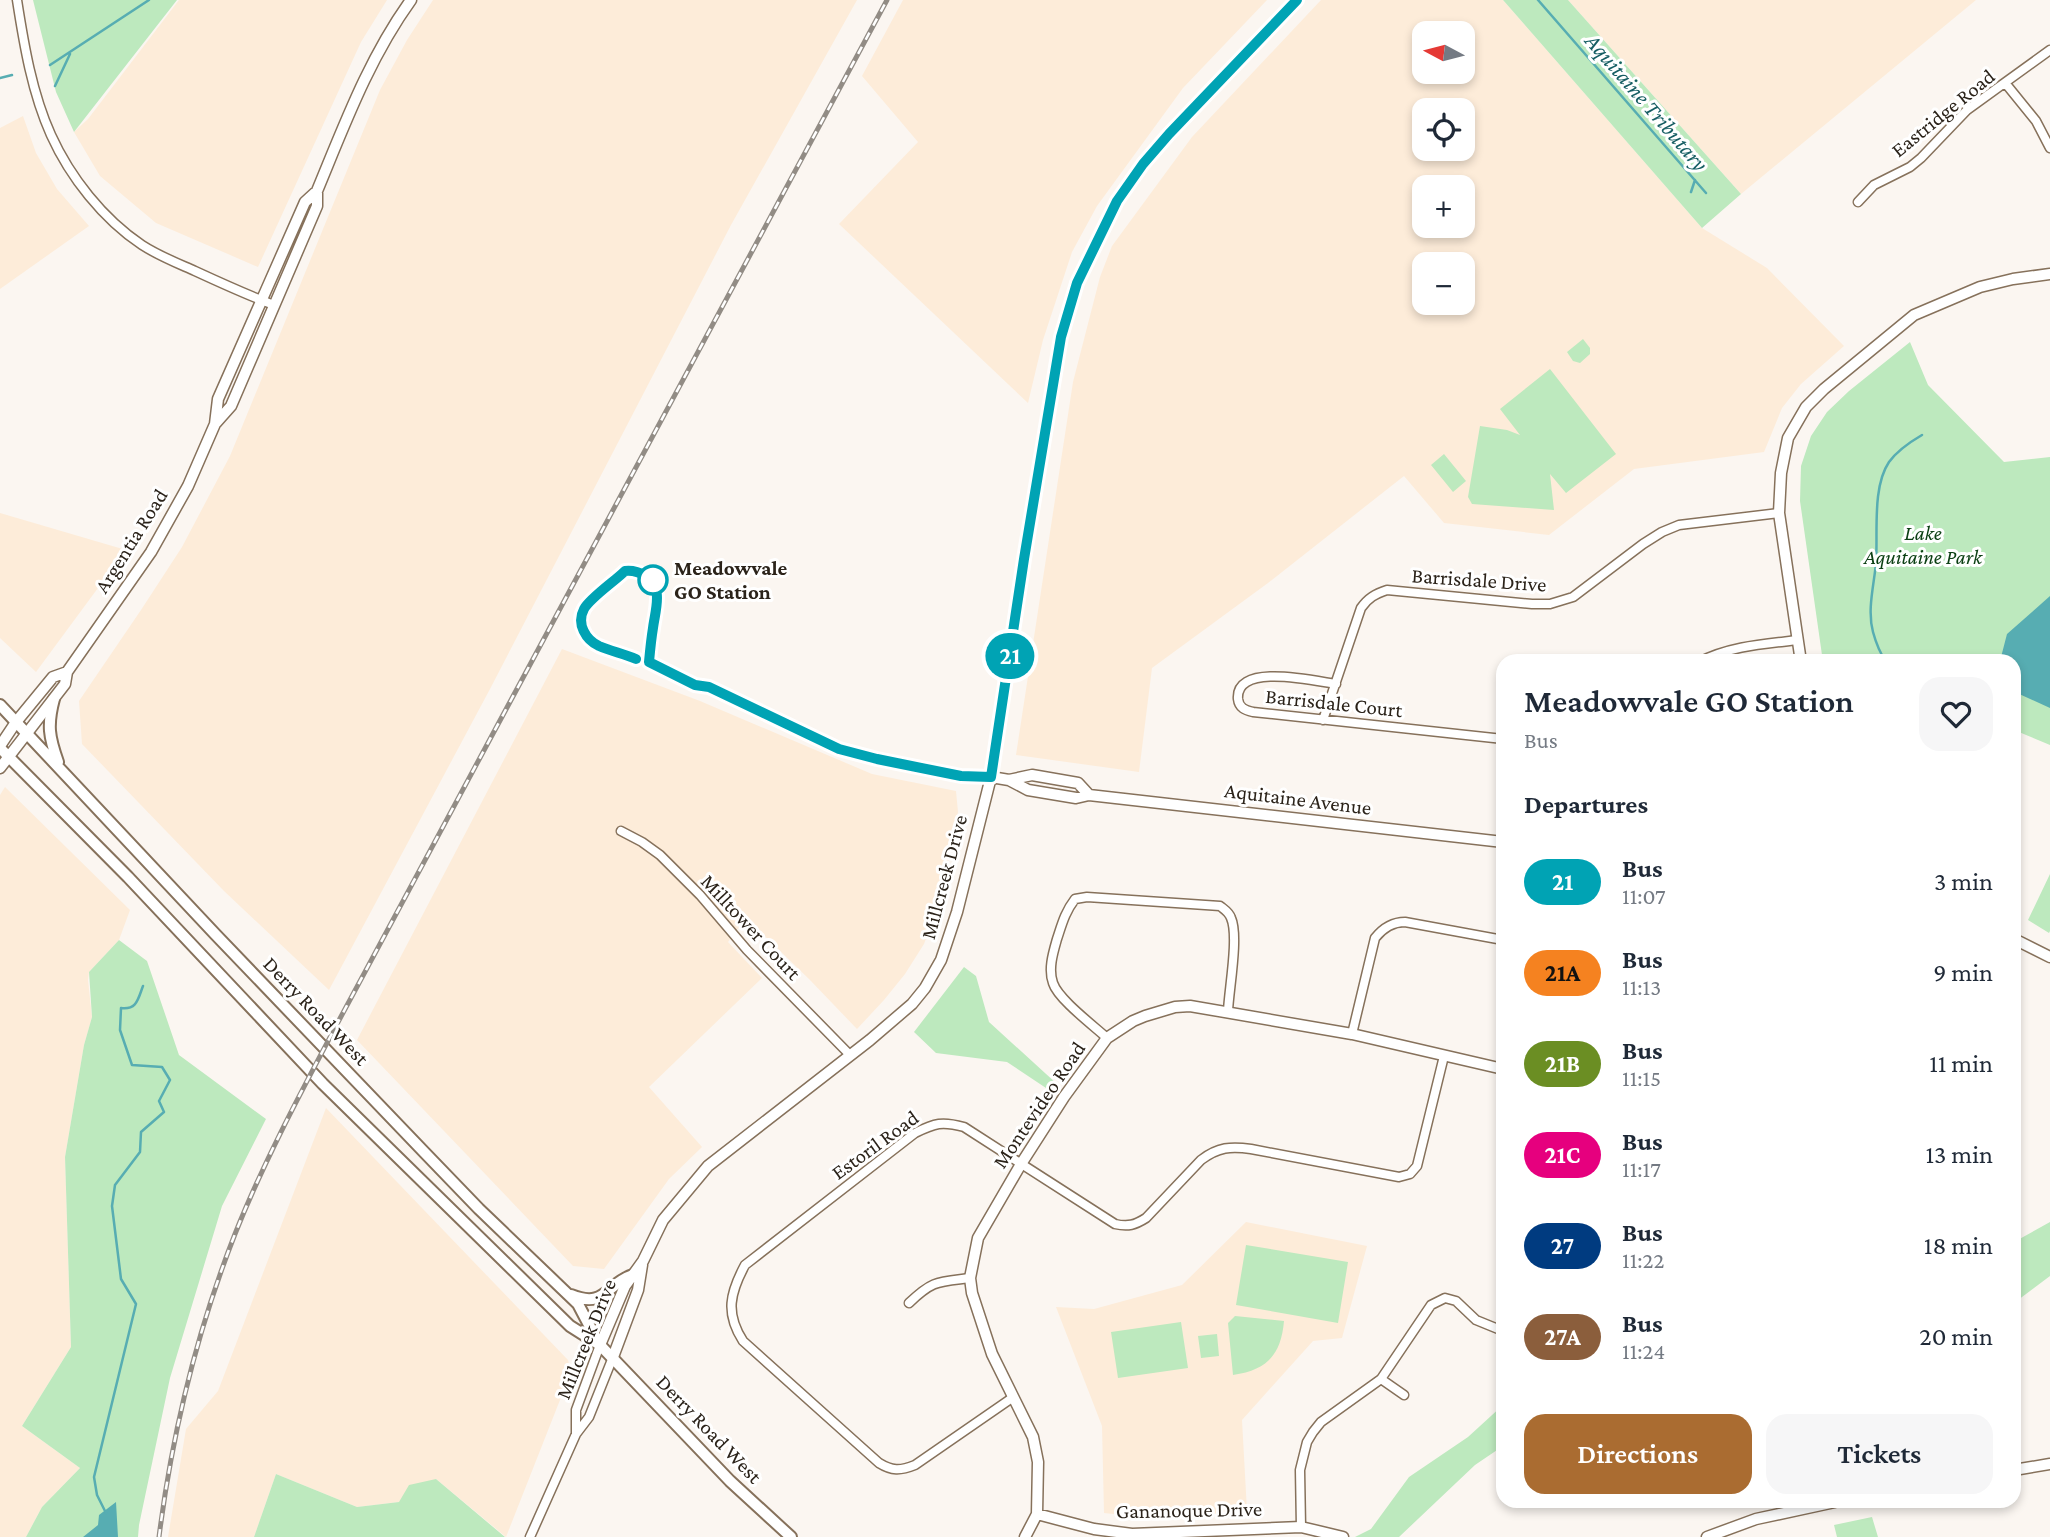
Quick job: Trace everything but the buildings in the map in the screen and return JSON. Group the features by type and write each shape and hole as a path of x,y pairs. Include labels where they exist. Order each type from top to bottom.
{"main road":[{"path":"54,699 49,717 50,739 60,768"},
{"name":"Derry Road West","path":"0,705 470,1199 568,1293 578,1304 600,1345"},
{"name":"Derry Road West","path":"0,747 333,1093 570,1326 600,1345 613,1357 730,1481 791,1537"},
{"path":"568,1293 594,1300 621,1279 633,1275"}],"street":[{"path":"17,0 23,36 42,109 51,135 78,182 124,231 143,246 274,304"},
{"name":"Argentia Road","path":"0,768 65,684 67,673 151,552 188,486 215,424 231,405 317,206 317,191 363,82 411,0"},
{"name":"Millcreek Drive","path":"576,1434 576,1410 600,1345 625,1286 643,1261 663,1220 708,1166 912,1004 941,960 957,912 991,777 1061,337 1077,283 1117,201 1143,164 1297,0"},
{"name":"Eastridge Road","path":"1858,202 1874,185 1910,167 1967,110 2050,50"},
{"path":"2006,84 2036,121 2050,148"},
{"name":"Argentia Road","path":"215,424 218,399 305,202 317,191"},
{"path":"1800,654 1779,513 1781,473 1788,438 1807,407 1824,389 1914,315 1980,286 2050,274"},
{"name":"Barrisdale Drive","path":"1323,720 1360,608 1374,594 1387,590 1550,604 1573,597 1643,544 1679,525 1779,513"},
{"path":"1715,654 1798,640"},
{"name":"Argentia Road","path":"0,747 16,722 53,677 67,673"},
{"name":"Barrisdale Court","path":"1336,684 1266,676 1250,678 1242,684 1238,703 1243,709 1253,712 1496,738"},
{"name":"Aquitaine Avenue","path":"1009,780 1032,775 1078,783 1089,795"},
{"name":"Aquitaine Avenue","path":"991,777 1009,780 1028,790 1076,797 1089,795 1496,841"},
{"name":"Milltower Court","path":"621,831 660,855 850,1055"},
{"path":"1107,1038 1060,995 1053,984 1053,953 1066,911 1075,899 1087,897 1220,906 1229,913 1233,921 1234,934 1228,1011"},
{"path":"1352,1034 1375,938 1380,931 1396,922 1405,922 1496,939"},
{"path":"2021,942 2050,957"},
{"name":"Montevideo Road","path":"1025,1537 1037,1514 1038,1462 1033,1437 992,1354 972,1293 970,1278 978,1238 1064,1097 1107,1038 1145,1016 1175,1007 1190,1006 1352,1034 1496,1067"},
{"name":"Estoril Road","path":"1012,1398 915,1465 891,1471 743,1340 735,1328 730,1308 736,1282 745,1265 915,1133 933,1124 964,1127 1115,1224 1126,1227 1146,1218 1201,1160 1222,1148 1234,1146 1399,1177 1410,1174 1417,1166 1444,1056"},
{"name":"Millcreek Drive","path":"530,1537 576,1434 589,1417 638,1290 643,1261"},
{"path":"909,1303 935,1282 970,1278"},
{"path":"1301,1527 1300,1470 1307,1442 1321,1422 1381,1379 1431,1305 1445,1298 1457,1301 1476,1320 1496,1328"},
{"path":"1381,1379 1404,1395"},
{"path":"2021,1469 2050,1464"},
{"path":"1707,1537 1756,1519 1807,1508"},
{"name":"Gananoque Drive","path":"1037,1514 1094,1529 1132,1534 1301,1527 1343,1537"}],"shaded area":[{"path":"179,0 387,0 361,42 258,267 156,223 100,176 74,132 88,119"},
{"path":"433,0 857,0 731,225 490,689 329,990 224,891 82,744 79,701 182,547 230,456 380,90 407,40"},
{"path":"903,0 1267,0 1183,88 1097,206 1072,252 1043,340 1028,403 839,224 918,142 862,76"},
{"path":"1321,0 1503,0 1702,228 1767,268 1844,346 1801,384 1782,408 1764,452 1634,469 1549,535 1444,523 1404,476 1268,583 1152,668 1139,772 1016,755 1073,382 1100,277 1112,246 1192,137"},
{"path":"1568,0 1976,0 1741,194"},
{"path":"23,116 36,153 57,189 89,226 0,289 0,128"},
{"path":"0,513 126,550 36,672 0,638"},
{"path":"562,649 700,701 872,774 956,791 958,812 940,901 924,944 905,974 857,1029 746,918 728,942 762,978 649,1087 702,1147 669,1179 604,1269 573,1266 357,1040"},
{"path":"5,787 130,910 119,940 89,972 92,1017 84,1045 65,1157 71,1347 22,1426 80,1468 42,1507 26,1537 0,1537 0,795"},
{"path":"326,1108 568,1360 571,1372 506,1537 436,1479 399,1502 357,1507 276,1474 254,1537 168,1537 186,1429 218,1391"},
{"path":"1246,1222 1367,1246 1342,1338 1313,1341 1242,1420 1247,1511 1205,1515 1132,1516 1104,1513 1102,1426 1056,1307 1094,1309 1182,1285"}],"green space":[{"path":"33,0 177,0 74,132 56,92"},
{"path":"1503,0 1568,0 1741,194 1702,228"},
{"path":"1583,339 1590,348 1590,354 1580,363 1573,361 1567,352"},
{"name":"Lake Aquitaine Park","path":"1910,342 1928,385 2004,462 2050,457 2050,745 2021,733 2021,654 1822,654 1800,501 1801,466 1811,436 1827,412"},
{"path":"1550,369 1616,454 1566,493 1550,474 1554,510 1472,504 1468,497 1480,426 1520,435 1500,409"},
{"path":"1444,454 1466,481 1453,492 1431,465"},
{"path":"2050,874 2050,931 2049,933 2028,920"},
{"path":"119,940 147,961 179,1055 266,1119 222,1206 170,1378 138,1537 26,1537 42,1507 80,1468 22,1426 71,1347 65,1157 84,1045 92,1017 89,972"},
{"path":"964,967 976,976 989,1022 1057,1084 1052,1092 1007,1062 936,1053 914,1032"},
{"path":"2050,1222 2050,1276 2021,1298 2021,1238"},
{"path":"1246,1245 1348,1262 1338,1323 1236,1305"},
{"path":"1235,1316 1284,1321 1280,1343 1270,1359 1255,1369 1233,1375 1228,1323"},
{"path":"1181,1322 1188,1368 1118,1378 1111,1332"},
{"path":"1217,1334 1219,1356 1201,1358 1198,1336"},
{"path":"1496,1411 1496,1451 1475,1465 1399,1537 1355,1537 1371,1529 1409,1477 1468,1437"},
{"path":"276,1474 357,1507 399,1502 409,1485 436,1479 505,1537 254,1537"},
{"path":"1872,1517 1878,1537 1837,1537 1834,1525"}],"water":[{"path":"2050,596 2050,708 2021,695 2021,654 2002,654 2007,634"},
{"path":"116,1502 118,1537 83,1537 98,1525 99,1515"}],"waterway":[{"path":"50,65 149,0"},
{"name":"Aquitaine Tributary","path":"1538,0 1706,193"},
{"path":"55,86 70,54"},
{"path":"0,78 12,75"},
{"path":"1691,192 1695,180"},
{"path":"1882,654 1871,624 1880,484 1889,462 1904,447 1922,435"},
{"path":"106,1513 97,1495 94,1477 136,1304 121,1279 112,1206 115,1185 140,1152 141,1132 164,1112 159,1101 170,1080 162,1067 132,1065 120,1030 121,1008 134,1005 143,986"}],"railway":[{"path":"159,1537 171,1460 198,1345 235,1234 271,1153 337,1024 887,0"}],"bus line":[{"name":"21","path":"636,659 599,646 583,632 582,622 583,610 625,571 630,570 653,580 656,588 657,604 649,662 695,685 709,687 827,745 877,759 961,776 991,777 1061,337 1077,283 1117,201 1143,164 1297,0"}],"place":[{"name":"Meadowvale GO Station","path":"653,580"}]}
